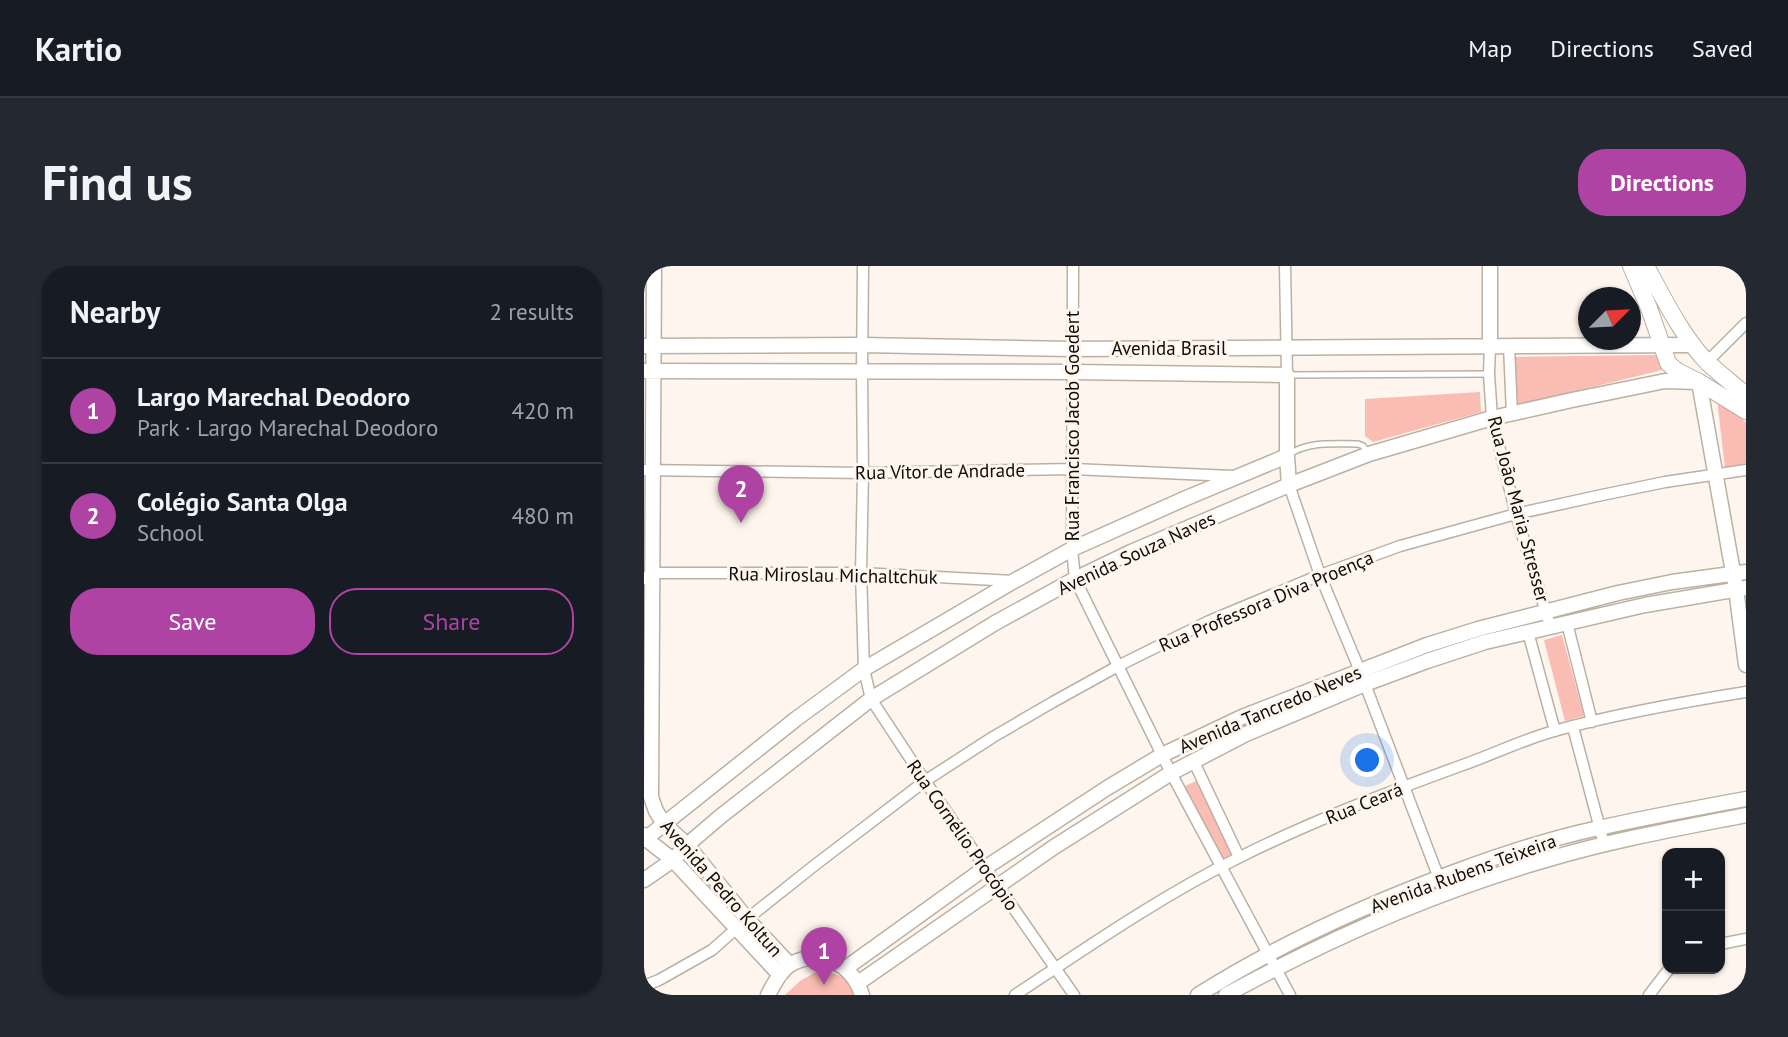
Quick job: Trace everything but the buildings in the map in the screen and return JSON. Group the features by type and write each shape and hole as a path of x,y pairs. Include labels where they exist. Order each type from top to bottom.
{"main road":[{"path":"1631,266 1672,368 1746,411"},
{"path":"1646,266 1693,345 1707,362 1746,395"}],"street":[{"name":"Avenida Pedro Koltun","path":"654,266 649,346 648,704 651,797 664,824 687,845 742,923"},
{"name":"Rua Cornélio Procópio","path":"863,266 861,573 864,669 871,699 1074,995"},
{"name":"Rua Francisco Jacob Goedert","path":"1073,266 1072,550 1075,579 1171,773 1290,995"},
{"path":"1285,266 1289,485 1321,575 1445,894"},
{"name":"Rua João Maria Stresser","path":"1490,266 1489,374 1492,418 1516,514 1548,619"},
{"path":"1746,323 1707,362 1699,382 1715,475 1740,573 1746,665"},
{"name":"Avenida Brasil","path":"649,346 862,345 1072,349 1693,345"},
{"name":"Rua João Maria Stresser","path":"1509,346 1512,414"},
{"name":"Avenida Brasil","path":"649,371 1287,375"},
{"name":"Avenida Souza Naves","path":"644,880 673,860 721,816 871,699 995,623 1131,552 1368,454 1492,418 1665,381 1699,382"},
{"name":"Avenida Souza Naves","path":"645,838 864,669 1014,580 1072,550 1287,456"},
{"name":"Rua Vítor de Andrade","path":"649,471 863,473 1073,470 1235,477"},
{"name":"Rua Professora Diva Proença","path":"644,986 712,950 815,865 925,781 993,737 1118,666 1209,621 1400,546 1516,514 1664,482 1746,470"},
{"name":"Rua Miroslau Michaltchuk","path":"648,576 861,573 1014,580"},
{"name":"Avenida Tancredo Neves","path":"860,989 999,885 1064,840 1171,773 1427,645 1478,629 1548,619 1618,593 1740,573"},
{"name":"Avenida Tancredo Neves","path":"846,968 985,868 1107,788 1162,755 1241,717 1362,678 1528,632 1548,619 1567,623 1645,605 1741,588"},
{"path":"1567,623 1592,722"},
{"path":"1528,632 1555,731"},
{"name":"Rua Ceará","path":"1016,995 1142,912 1221,867 1331,816 1517,743 1555,731 1746,692"},
{"path":"1573,727 1604,844"},
{"path":"1193,760 1239,857"},
{"name":"Avenida Rubens Teixeira","path":"1198,995 1268,954 1393,895 1438,878 1529,847 1600,828 1746,800"},
{"name":"Avenida Rubens Teixeira","path":"1226,995 1366,925 1445,894 1548,859 1604,844 1746,815"},
{"name":"Avenida Pedro Koltun","path":"645,838 742,923 785,970"},
{"path":"1725,943 1746,939"},
{"path":"768,995 785,970 810,958 831,961 846,968 860,989"},
{"path":"1649,995 1665,974"}],"lane":[{"name":"Avenida Brasil","path":"1287,375 1489,374"},
{"path":"1287,456 1297,449 1315,444 1358,444 1363,446 1368,454"}],"shaded area":[{"path":"1656,355 1662,370 1516,406 1514,357"},
{"path":"1480,392 1481,412 1373,442 1365,436 1365,399"},
{"path":"1717,399 1746,422 1746,465 1725,468"},
{"path":"1562,635 1584,716 1565,721 1544,640"},
{"path":"1196,781 1232,854 1222,859 1185,786"},
{"path":"816,972 841,976 857,995 785,995 800,981"}],"place":[{"name":"Colégio Santa Olga","path":"741,523"},
{"name":"Largo Marechal Deodoro","path":"824,985"}]}
